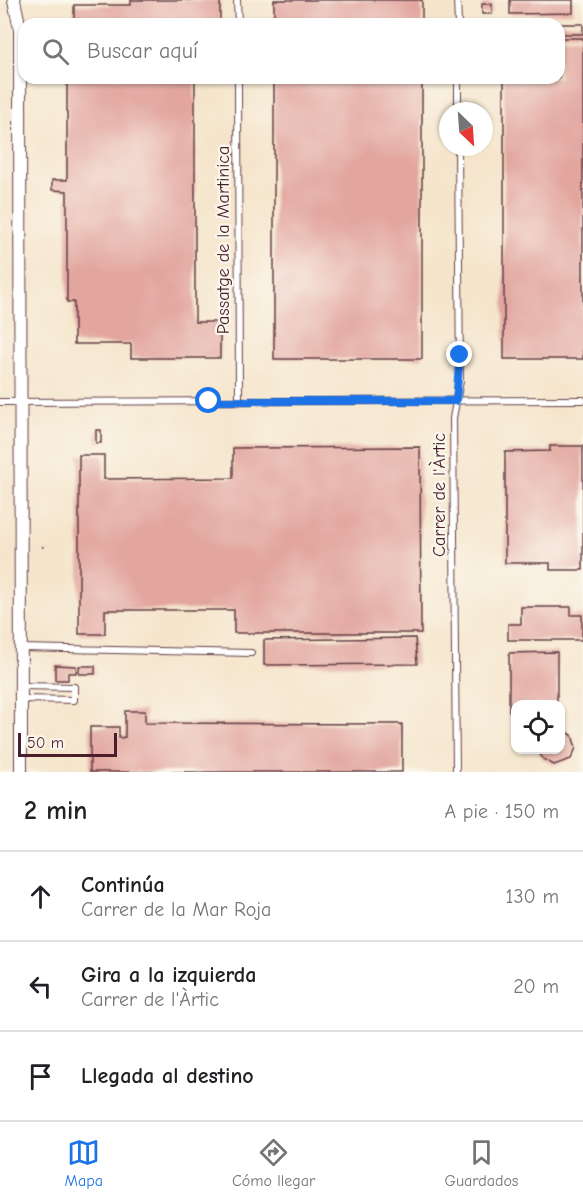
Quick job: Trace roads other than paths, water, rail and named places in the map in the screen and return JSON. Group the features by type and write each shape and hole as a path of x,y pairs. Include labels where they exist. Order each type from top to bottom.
{"street":[{"path":"22,18 24,0"},
{"path":"20,84 21,772"}],"lane":[{"path":"237,0 237,18"},
{"path":"457,0 458,18"},
{"name":"Passatge de la Martinica","path":"238,84 238,402"},
{"path":"458,84 458,102"},
{"name":"Carrer de l'Àrtic","path":"456,772 453,418 460,381 458,156"},
{"path":"0,402 583,400"},
{"path":"21,648 251,653"},
{"path":"21,686 74,687 74,700 21,699"}]}
